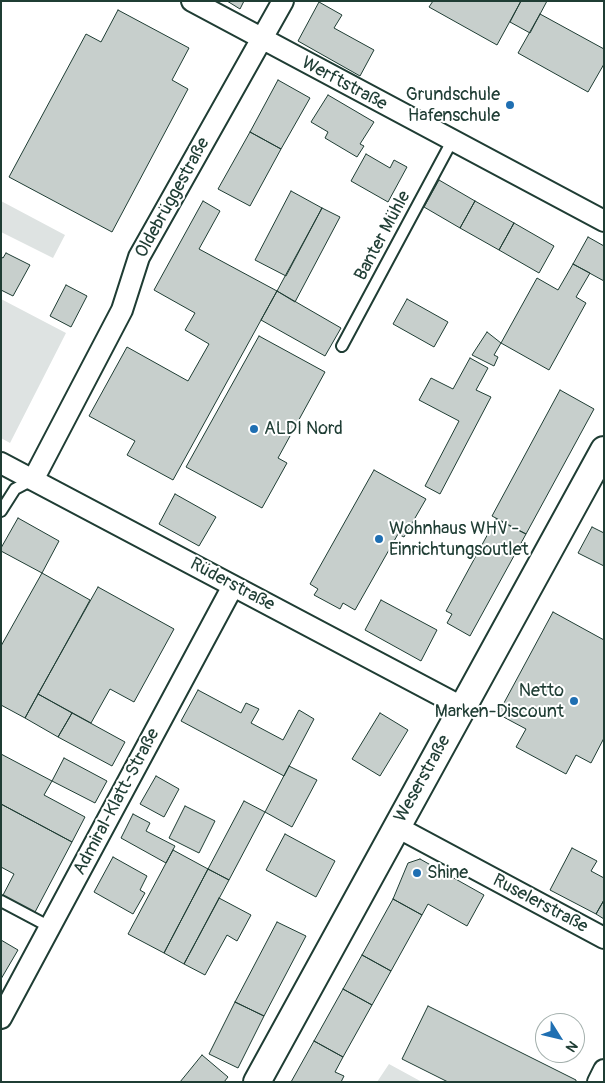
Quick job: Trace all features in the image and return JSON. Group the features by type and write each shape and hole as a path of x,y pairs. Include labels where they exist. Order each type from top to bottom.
{"street":[{"name":"Werftstraße","path":"192,1 604,221"},
{"name":"Oldebrüggestraße","path":"33,480 122,310 139,257 283,1"},
{"name":"Weserstraße","path":"257,1082 604,450"},
{"name":"Rüderstraße","path":"1,463 462,707"},
{"name":"Admiral-Klatt-Straße","path":"1,1018 233,586"},
{"name":"Ruselerstraße","path":"397,827 604,938"},
{"path":"598,1082 604,1070"}],"lane":[{"name":"Banter Mühle","path":"342,346 452,141"},
{"path":"1,511 15,489 33,480"},
{"path":"1,901 50,927"}],"shaded area":[{"path":"1,201 65,235 53,258 1,232"},
{"path":"1,299 66,333 10,443 1,438"},
{"path":"389,1064 422,1082 377,1082"}],"building":[{"path":"227,1 244,1 240,9"},
{"path":"433,1 521,1 497,45 429,7"},
{"path":"521,1 547,1 530,33 510,22"},
{"path":"319,2 342,15 334,28 374,50 360,76 298,41"},
{"path":"118,10 189,48 172,80 188,89 112,232 9,177 86,34 101,42"},
{"path":"540,14 604,49 604,64 588,92 518,53"},
{"path":"278,80 310,98 281,149 250,132"},
{"path":"328,95 374,122 360,144 364,146 357,157 325,138 328,132 311,122"},
{"path":"250,132 281,149 250,206 218,189"},
{"path":"366,154 390,168 394,160 407,167 388,202 351,181"},
{"path":"439,180 475,201 460,228 424,207"},
{"path":"291,191 322,208 286,276 255,260"},
{"path":"203,201 220,211 199,249 277,291 173,480 127,455 135,441 89,416 127,347 188,381 209,344 185,330 195,313 154,290"},
{"path":"475,201 514,223 499,250 460,228"},
{"path":"322,208 340,217 295,302 277,291"},
{"path":"514,223 554,246 539,273 499,250"},
{"path":"588,237 604,246 604,281 573,264"},
{"path":"6,253 30,265 13,296 1,290 1,257 3,258"},
{"path":"573,264 590,273 576,297 586,303 549,370 501,343 537,278 558,290"},
{"path":"66,285 87,296 71,327 50,316"},
{"path":"277,291 341,328 325,356 261,320"},
{"path":"407,299 448,322 434,347 393,324"},
{"path":"487,332 501,343 494,355 498,357 494,366 472,355"},
{"path":"259,336 325,372 278,458 287,463 262,508 186,467"},
{"path":"470,358 488,368 476,390 491,397 440,494 425,486 459,421 419,400 431,378 453,389"},
{"path":"560,390 594,409 526,534 492,516"},
{"path":"374,470 426,499 404,537 398,534 355,610 343,603 340,609 314,595 318,589 310,584"},
{"path":"175,494 216,517 199,546 159,524"},
{"path":"18,518 59,541 42,573 1,551"},
{"path":"496,519 526,534 470,636 447,623 452,614 446,611"},
{"path":"592,527 604,533 604,566 578,553"},
{"path":"42,573 90,600 25,718 1,705 1,646"},
{"path":"98,587 174,629 134,702 110,689 91,723 38,694"},
{"path":"381,600 437,630 421,661 365,630"},
{"path":"553,612 604,640 604,738 591,763 576,755 566,774 516,747 526,729 498,714"},
{"path":"198,690 241,713 246,703 259,709 251,723 283,740 299,710 314,719 284,776 181,721"},
{"path":"38,694 72,713 58,737 25,718"},
{"path":"72,713 125,742 112,766 58,737"},
{"path":"380,713 408,730 380,776 352,759"},
{"path":"1,754 52,781 44,795 85,817 72,842 1,804"},
{"path":"64,758 107,781 95,803 52,781"},
{"path":"289,766 317,780 292,827 265,812"},
{"path":"156,776 179,789 164,817 140,804"},
{"path":"244,801 265,812 229,880 208,869"},
{"path":"1,804 72,842 34,914 2,897 14,874 1,867"},
{"path":"185,806 215,821 199,853 169,838"},
{"path":"133,814 150,823 146,831 175,846 166,863 121,838"},
{"path":"285,834 335,861 316,897 266,870"},
{"path":"572,848 597,861 591,871 604,878 604,900 596,914 550,890"},
{"path":"173,850 208,869 164,953 128,934"},
{"path":"113,857 147,876 140,890 145,893 133,914 94,892"},
{"path":"420,859 484,895 467,926 428,904 422,915 393,899 408,863"},
{"path":"208,869 229,880 184,964 164,953"},
{"path":"219,898 251,915 237,941 227,935 205,975 184,964"},
{"path":"393,899 422,915 391,971 362,955"},
{"path":"604,900 604,919 596,914"},
{"path":"277,922 306,936 264,1016 235,1002"},
{"path":"1,940 18,950 1,979"},
{"path":"362,955 391,971 372,1005 343,989"},
{"path":"343,989 372,1005 343,1057 314,1041"},
{"path":"235,1002 264,1016 238,1068 209,1054"},
{"path":"428,1006 535,1060 535,1063 542,1063 576,1080 576,1082 448,1082 402,1059"},
{"path":"314,1041 343,1057 335,1072 344,1076 341,1082 291,1082"},
{"path":"202,1055 228,1077 224,1082 180,1082"}],"place":[{"name":"Grundschule Hafenschule","path":"510,105"},
{"name":"ALDI Nord","path":"254,429"},
{"name":"Wohnhaus WHV - Einrichtungsoutlet","path":"379,539"},
{"name":"Netto Marken-Discount","path":"574,701"},
{"name":"Shine","path":"417,873"}]}
